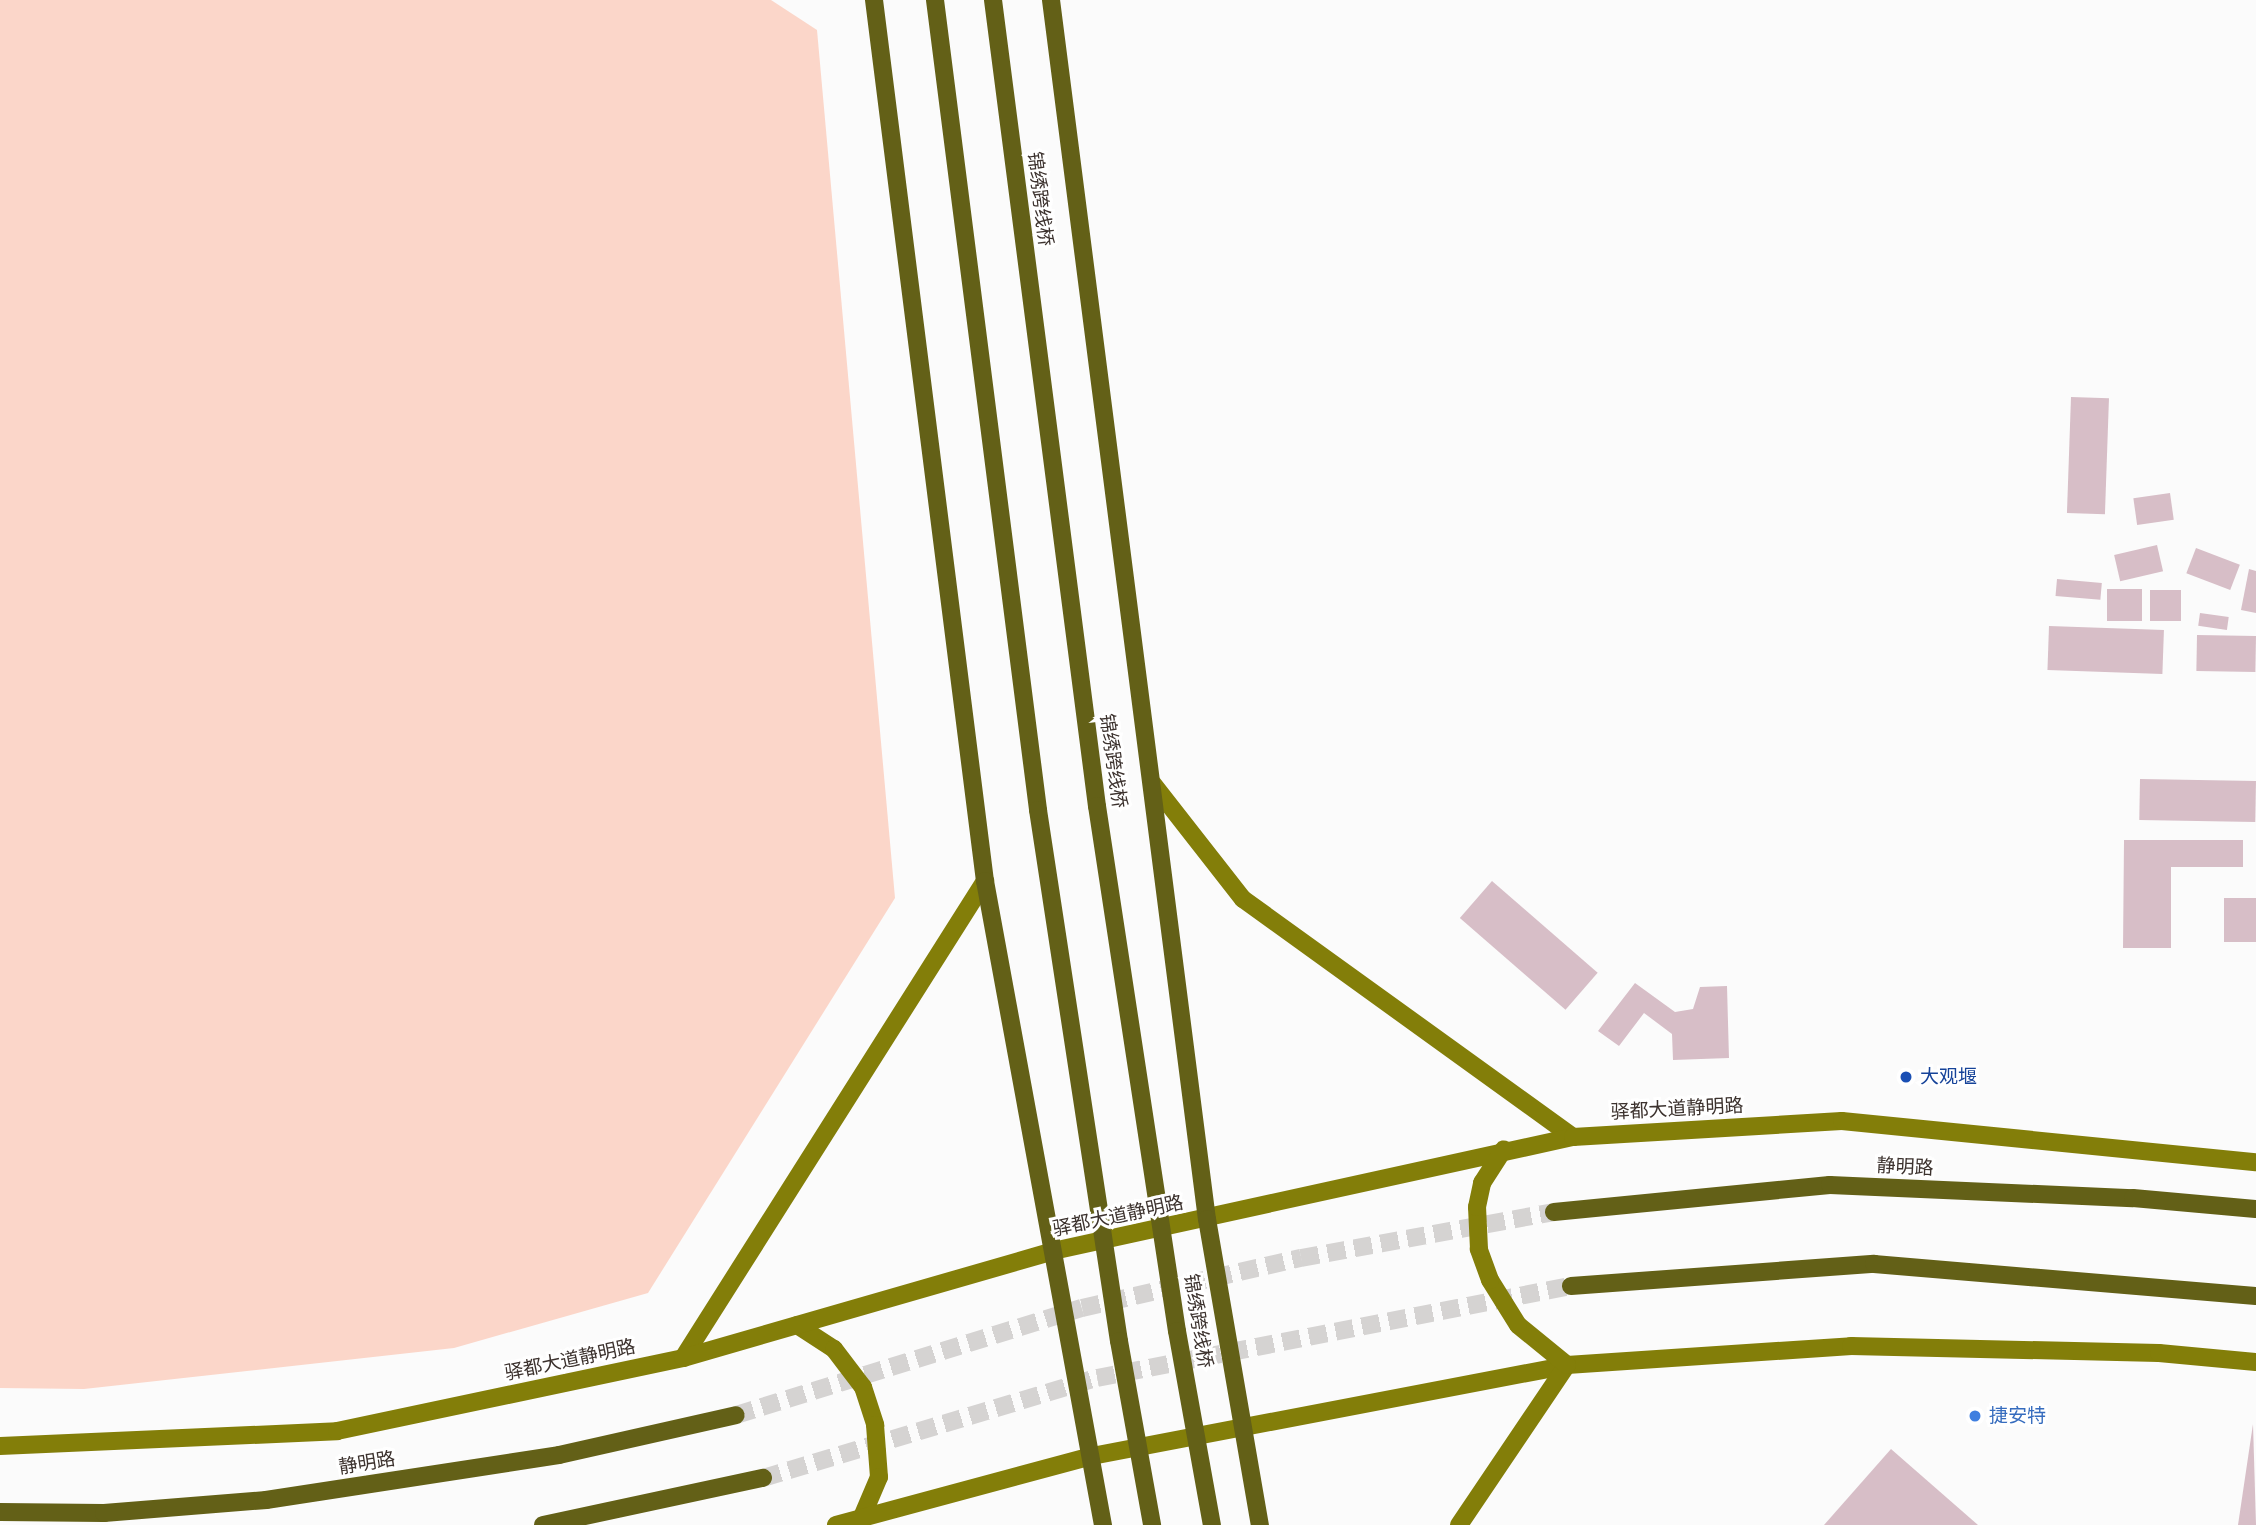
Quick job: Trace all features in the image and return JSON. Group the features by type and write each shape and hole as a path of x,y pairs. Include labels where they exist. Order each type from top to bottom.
{"main road":[{"path":"874,0 985,881 1103,1525"},
{"path":"935,0 1038,810 1119,1341 1152,1525"},
{"name":"锦绣跨线桥","path":"993,0 1097,806 1177,1331 1212,1525"},
{"path":"1051,0 1207,1219 1241,1425 1261,1525"},
{"name":"静明路","path":"1554,1212 1830,1185 2133,1198 2256,1209"},
{"path":"1571,1286 1874,1264 2256,1296"},
{"name":"静明路","path":"0,1512 104,1513 266,1500 559,1455 736,1415"},
{"path":"543,1525 763,1478"}],"street":[{"path":"1153,784 1243,899 1573,1136"},
{"path":"683,1358 985,881"},
{"name":"驿都大道静明路","path":"0,1446 337,1431 683,1358 1053,1251 1207,1219 1504,1149 1573,1136 1842,1121 2256,1163"},
{"path":"1504,1149 1482,1184 1477,1207 1479,1250 1490,1280 1518,1325 1567,1365"},
{"path":"797,1325 834,1349 863,1387 876,1425 878,1477 862,1517"},
{"path":"836,1525 1091,1455 1567,1365 1851,1346 2159,1353 2256,1362"},
{"path":"1460,1525 1567,1365"}],"shaded area":[{"path":"0,0 771,0 817,30 895,898 648,1293 454,1348 84,1389 0,1388"}],"building":[{"path":"2071,397 2109,398 2105,514 2067,513"},
{"path":"2170,493 2174,520 2137,525 2133,498"},
{"path":"2157,545 2163,571 2120,581 2114,555"},
{"path":"2196,548 2240,565 2230,590 2186,573"},
{"path":"2249,569 2256,571 2256,613 2241,610"},
{"path":"2057,579 2102,583 2100,600 2056,596"},
{"path":"2107,589 2142,589 2142,621 2107,621"},
{"path":"2150,590 2181,590 2181,621 2150,621"},
{"path":"2200,613 2229,617 2227,630 2198,626"},
{"path":"2049,626 2164,630 2162,674 2047,670"},
{"path":"2197,635 2256,636 2255,672 2196,671"},
{"path":"2140,779 2256,781 2255,822 2139,820"},
{"path":"2124,840 2243,840 2243,867 2171,867 2171,948 2123,948"},
{"path":"1492,881 1598,973 1566,1010 1460,918"},
{"path":"2224,898 2256,898 2256,942 2224,942"},
{"path":"1635,983 1675,1012 1693,1009 1700,987 1727,986 1729,1058 1673,1060 1672,1034 1644,1013 1619,1046 1598,1031"},
{"path":"2253,1424 2256,1525 2238,1525"},
{"path":"1891,1449 1978,1525 1824,1525"}],"tunnel":[{"path":"736,1415 1082,1308 1301,1258 1554,1212"},
{"path":"763,1478 1097,1378 1571,1286"}],"place":[{"name":"大观堰","path":"1906,1077"},
{"name":"捷安特","path":"1975,1416"}]}
